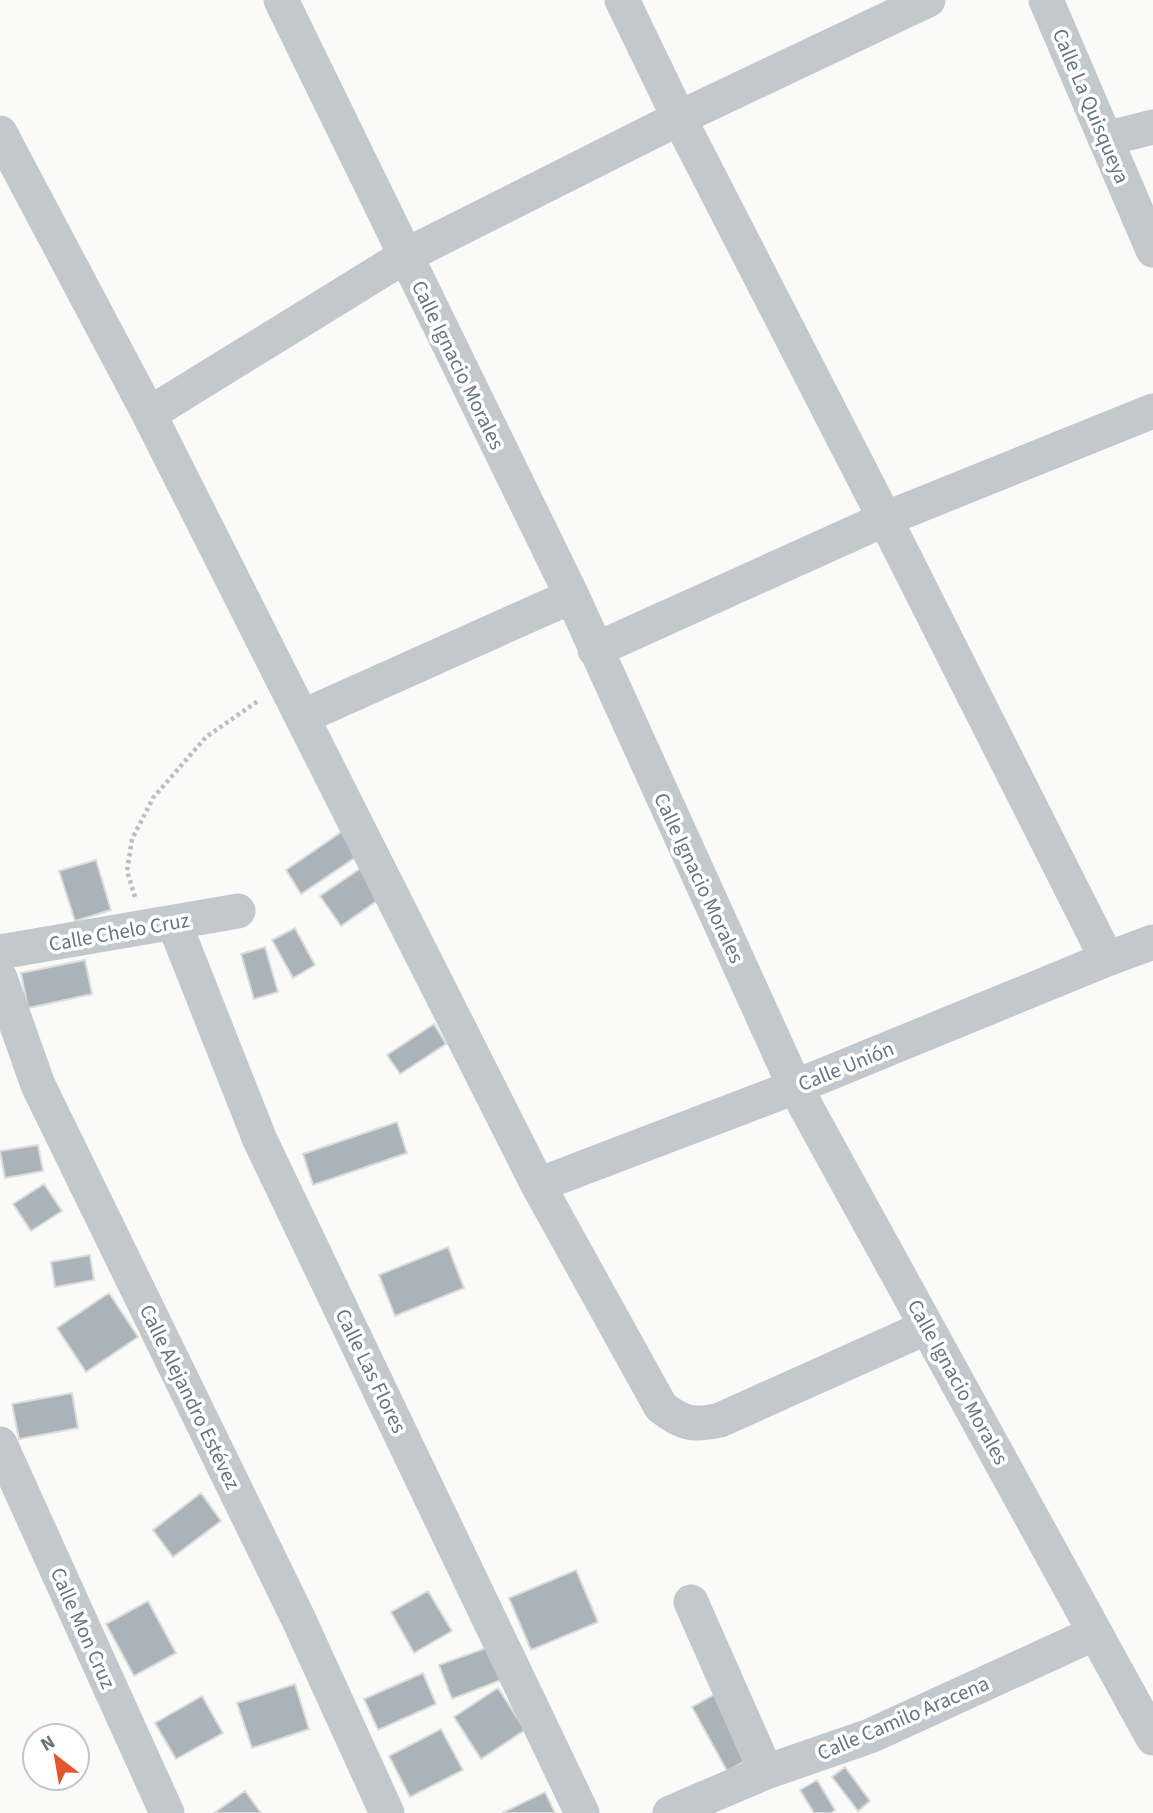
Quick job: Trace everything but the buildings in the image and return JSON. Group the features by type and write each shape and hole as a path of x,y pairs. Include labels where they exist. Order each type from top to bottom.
{"street":[{"name":"Calle Ignacio Morales","path":"281,0 572,596 795,1087 1153,1738"},
{"path":"622,0 679,118 1107,959"},
{"path":"149,414 405,256 679,118 928,0"},
{"name":"Calle La Quisqueya","path":"1055,2 1105,139 1153,250"},
{"path":"1105,139 1153,127"},
{"path":"0,133 149,414 538,1185 649,1390 661,1407 677,1419 698,1425 720,1420 927,1327"},
{"path":"595,650 885,519 1153,411"},
{"path":"302,717 572,596"},
{"name":"Calle Chelo Cruz","path":"0,952 238,911"},
{"name":"Calle Las Flores","path":"159,925 582,1813"},
{"name":"Calle Unión","path":"538,1185 795,1087 1107,959 1153,943"},
{"name":"Calle Alejandro Estévez","path":"0,978 38,1085 298,1618 387,1813"},
{"name":"Calle Mon Cruz","path":"0,1444 167,1813"},
{"path":"691,1602 766,1772"},
{"name":"Calle Camilo Aracena","path":"670,1813 766,1772 870,1736 1096,1633"}],"path":[{"path":"159,925 127,871 132,839 153,798 206,737 285,682"}]}
